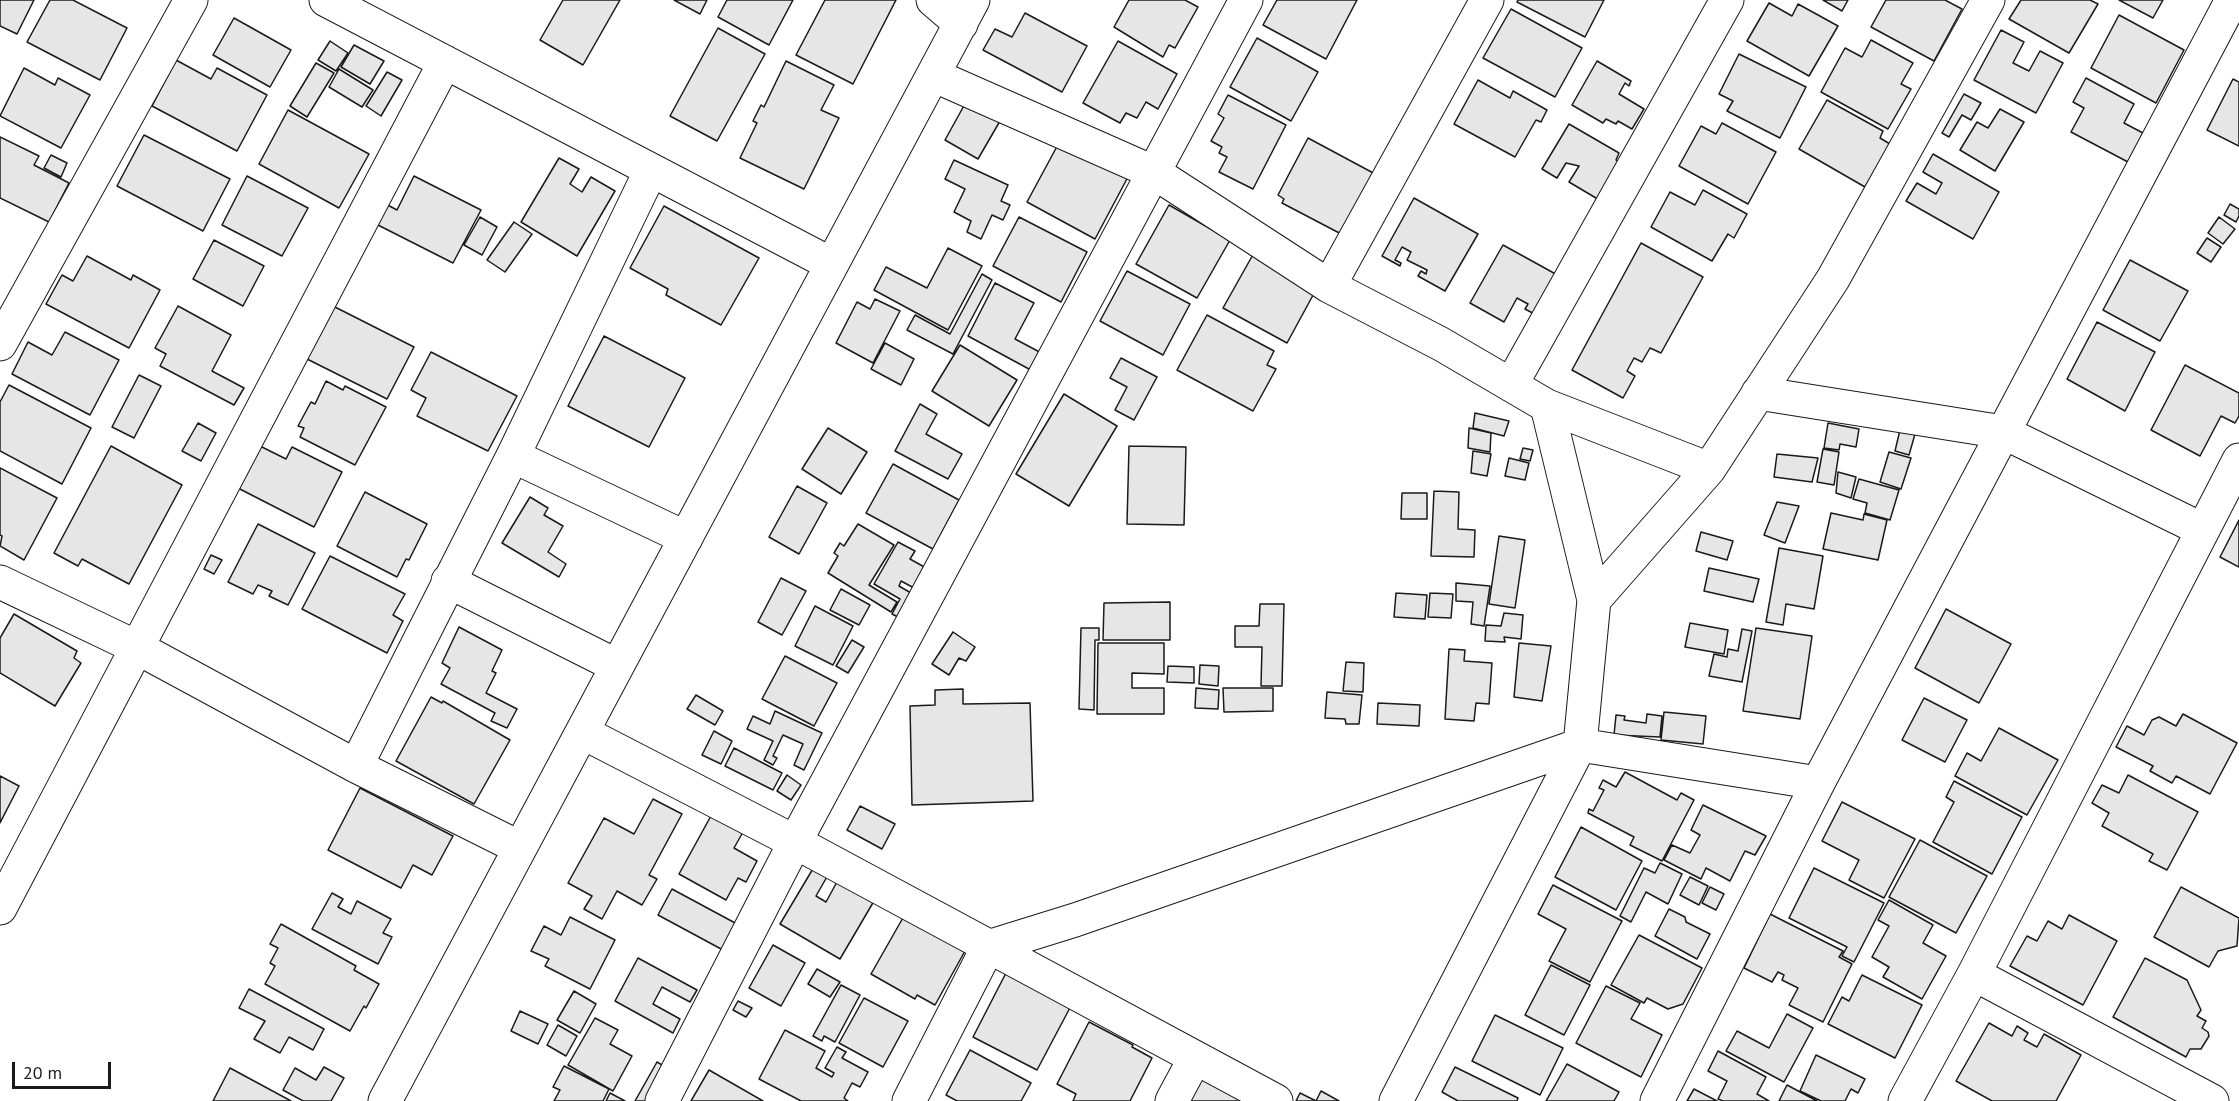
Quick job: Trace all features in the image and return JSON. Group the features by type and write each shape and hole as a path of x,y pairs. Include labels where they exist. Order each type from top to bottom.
{"street":[{"path":"0,344 191,0"},
{"path":"386,1101 967,12 933,0"},
{"path":"662,1101 795,842 1246,0"},
{"path":"1329,286 1487,0"},
{"path":"1511,385 1727,0"},
{"path":"1594,600 1709,469 1833,279 1988,0"},
{"path":"1657,1101 1818,783 2232,0"},
{"path":"340,3 445,62 831,264"},
{"path":"0,908 445,62"},
{"path":"933,75 1155,173 1329,286 1441,344 1547,406 1709,469"},
{"path":"356,766 513,456 651,170"},
{"path":"1758,393 2003,432 2203,530"},
{"path":"1396,1101 1580,745 1594,600 1547,406"},
{"path":"513,456 686,538"},
{"path":"1905,1101 1974,974 2239,460"},
{"path":"448,581 617,666"},
{"path":"0,582 136,647 356,766 519,848"},
{"path":"582,732 795,842 1276,1101"},
{"path":"909,1101 988,947 1075,920 1580,745 1818,783"},
{"path":"1974,974 2212,1101"},
{"path":"1172,1101 1195,1058"}],"building":[{"path":"0,0 34,0 17,34 0,26"},
{"path":"50,0 73,0 127,28 100,80 27,42"},
{"path":"563,0 620,0 583,65 540,40"},
{"path":"674,0 707,0 700,14"},
{"path":"727,0 793,0 769,45 718,17"},
{"path":"825,0 896,0 853,84 796,55"},
{"path":"1129,0 1185,0 1198,7 1175,48 1169,45 1163,57 1114,27"},
{"path":"1277,0 1357,0 1326,59 1263,25"},
{"path":"1518,0 1604,0 1585,37 1517,2"},
{"path":"1823,0 1848,0 1842,11"},
{"path":"1886,0 1945,0 1962,9 1934,61 1871,27"},
{"path":"2021,0 2090,0 2098,4 2069,53 2009,19"},
{"path":"2119,0 2163,0 2153,18"},
{"path":"1769,3 1792,16 1798,4 1838,26 1809,76 1747,41"},
{"path":"1511,9 1582,48 1555,97 1483,58"},
{"path":"1025,13 1087,46 1062,92 983,50 995,29 1012,37"},
{"path":"2119,15 2184,50 2156,103 2091,68"},
{"path":"234,18 291,50 270,87 213,55"},
{"path":"718,28 765,54 717,141 670,116"},
{"path":"2001,30 2024,42 2013,63 2029,71 2040,51 2063,63 2036,113 1974,80"},
{"path":"1257,38 1318,72 1291,121 1230,87"},
{"path":"1871,40 1913,63 1901,84 1911,89 1888,129 1821,92 1845,48 1862,57"},
{"path":"330,41 348,53 336,71 318,60"},
{"path":"1118,41 1177,74 1158,109 1146,102 1137,118 1126,113 1120,123 1083,103"},
{"path":"354,45 384,61 370,84 341,67"},
{"path":"1739,54 1806,87 1780,138 1727,111 1733,101 1719,94"},
{"path":"176,60 211,79 217,68 267,95 237,151 152,106"},
{"path":"786,61 834,85 821,110 839,118 804,189 740,158 757,123 753,121 761,105 764,107"},
{"path":"1597,61 1631,81 1629,86 1625,83 1619,94 1644,109 1632,129 1618,121 1616,124 1606,119 1603,123 1572,105"},
{"path":"316,63 334,73 307,117 290,106"},
{"path":"24,68 55,85 58,78 90,95 61,148 0,116"},
{"path":"339,69 373,90 362,107 329,87"},
{"path":"387,72 402,80 381,116 366,106"},
{"path":"2086,78 2134,104 2124,123 2143,133 2128,162 2071,132 2084,108 2073,102"},
{"path":"2233,79 2239,82 2239,146 2207,130"},
{"path":"1478,80 1510,98 1513,91 1547,110 1541,122 1536,120 1515,157 1454,124"},
{"path":"1964,94 1981,103 1971,120 1962,115 1949,137 1942,133"},
{"path":"1228,95 1286,125 1253,189 1219,172 1227,157 1219,153 1222,147 1211,141 1224,118 1218,114"},
{"path":"1827,100 1883,131 1880,138 1890,144 1865,187 1799,149"},
{"path":"966,102 1000,121 978,159 945,140"},
{"path":"2000,109 2024,122 1995,171 1960,150 1977,122 1988,128"},
{"path":"288,110 369,154 339,208 259,164"},
{"path":"1722,123 1776,152 1748,204 1679,166 1701,126 1716,134"},
{"path":"1569,124 1619,153 1616,160 1622,164 1601,201 1569,182 1579,166 1566,163 1557,178 1542,169"},
{"path":"144,135 230,179 203,231 117,186"},
{"path":"0,137 39,156 34,165 69,183 49,222 0,198"},
{"path":"1308,138 1377,175 1345,236 1282,203 1284,199 1278,195"},
{"path":"1061,139 1129,175 1095,239 1027,202"},
{"path":"1933,154 1999,192 1973,239 1906,201 1917,183 1936,194 1942,183 1923,172"},
{"path":"51,155 67,163 61,177 44,168"},
{"path":"559,158 579,169 570,184 582,192 591,177 615,191 577,256 521,222"},
{"path":"954,160 1008,185 1001,201 1010,205 1003,220 992,215 981,239 967,232 971,221 954,212 965,189 945,179"},
{"path":"247,176 308,208 282,256 222,225"},
{"path":"414,176 481,210 453,263 372,222 382,202 397,210"},
{"path":"1703,190 1747,214 1734,238 1728,234 1712,261 1651,227 1670,192 1695,205"},
{"path":"1414,198 1478,234 1445,291 1418,276 1421,271 1426,274 1427,270 1407,260 1411,252 1402,247 1395,260 1401,263 1400,266 1382,256"},
{"path":"2230,204 2239,209 2236,222 2224,215"},
{"path":"1169,205 1230,240 1197,298 1136,264"},
{"path":"664,206 759,258 721,325 666,295 668,289 630,268"},
{"path":"480,217 497,227 482,255 464,245"},
{"path":"1019,217 1087,252 1061,302 993,266"},
{"path":"2219,217 2235,229 2223,244 2208,233"},
{"path":"514,222 532,234 505,272 487,260"},
{"path":"2207,238 2221,247 2211,262 2197,253"},
{"path":"214,240 264,266 243,306 193,279"},
{"path":"1641,243 1703,277 1661,353 1650,348 1642,362 1634,358 1627,371 1635,376 1623,398 1572,370"},
{"path":"1503,245 1561,277 1540,317 1525,309 1528,304 1517,298 1504,322 1470,303"},
{"path":"948,248 982,266 948,330 874,290 886,267 927,288"},
{"path":"1255,251 1318,286 1287,343 1223,308"},
{"path":"87,256 131,280 133,275 160,290 129,348 46,304 62,275 73,281"},
{"path":"2130,260 2188,291 2160,341 2103,310"},
{"path":"1127,271 1190,304 1163,355 1100,321"},
{"path":"982,274 992,280 953,354 907,330 915,315 950,334"},
{"path":"995,283 1034,303 1015,339 1049,357 1040,375 968,336"},
{"path":"875,299 900,311 873,363 836,343 857,302 870,309"},
{"path":"331,305 414,347 387,399 303,357"},
{"path":"178,306 231,335 212,371 244,388 234,405 160,366 166,354 155,348"},
{"path":"1207,315 1274,351 1267,365 1276,369 1253,411 1177,370"},
{"path":"2097,322 2155,352 2125,411 2067,379"},
{"path":"65,332 119,360 90,415 12,374 28,342 52,355"},
{"path":"604,336 685,378 649,447 568,406"},
{"path":"885,343 914,359 901,385 871,369"},
{"path":"960,345 1017,380 989,426 932,391"},
{"path":"431,352 517,396 488,451 417,416 426,398 411,390"},
{"path":"1121,358 1157,377 1134,420 1115,410 1127,387 1110,378"},
{"path":"2185,365 2239,393 2239,416 2235,423 2221,416 2200,456 2151,430"},
{"path":"139,375 161,386 134,438 112,427"},
{"path":"326,381 343,390 345,386 386,407 355,465 300,437 304,428 298,426 311,402 315,404"},
{"path":"9,385 91,428 62,484 0,451 0,402"},
{"path":"1064,394 1117,426 1069,506 1016,474"},
{"path":"920,404 937,414 926,434 962,454 948,479 895,451"},
{"path":"1475,413 1509,421 1504,436 1473,428"},
{"path":"198,423 216,433 201,461 182,451"},
{"path":"1828,423 1859,429 1856,447 1840,444 1839,450 1824,448"},
{"path":"828,428 867,452 841,494 802,469"},
{"path":"1469,428 1491,433 1490,452 1468,448"},
{"path":"1900,430 1915,434 1909,455 1895,451"},
{"path":"256,444 286,459 292,447 342,472 314,527 234,486"},
{"path":"111,446 182,485 129,584 82,559 78,566 54,553"},
{"path":"1129,446 1186,447 1184,525 1127,524"},
{"path":"1523,448 1533,450 1530,461 1520,459"},
{"path":"1823,449 1839,452 1834,485 1817,482"},
{"path":"1473,451 1491,454 1487,476 1471,473"},
{"path":"1889,452 1911,458 1901,489 1880,482"},
{"path":"1777,454 1818,458 1812,482 1774,477"},
{"path":"1509,458 1529,463 1525,480 1505,476"},
{"path":"893,464 959,500 933,549 866,513"},
{"path":"0,468 57,498 24,560 0,546 2,536 0,535"},
{"path":"1838,472 1856,477 1851,498 1836,493"},
{"path":"1859,479 1899,490 1890,520 1865,513 1867,503 1853,499"},
{"path":"797,486 827,503 799,554 769,537"},
{"path":"1434,491 1459,492 1458,529 1475,530 1474,557 1431,556"},
{"path":"365,492 427,524 409,560 406,559 397,577 337,546"},
{"path":"1402,493 1427,493 1427,519 1401,519"},
{"path":"530,497 548,508 544,515 563,526 548,552 566,564 559,577 502,543"},
{"path":"1777,502 1799,506 1785,543 1764,535"},
{"path":"1831,513 1863,520 1864,514 1887,520 1878,560 1823,549"},
{"path":"2239,520 2239,567 2220,557"},
{"path":"258,524 315,553 288,605 269,596 272,591 258,585 253,594 228,582"},
{"path":"858,524 894,545 869,585 897,602 891,612 828,573 838,556 834,553 840,543 844,546"},
{"path":"1701,532 1733,541 1727,560 1696,551"},
{"path":"1499,536 1525,540 1515,608 1489,604"},
{"path":"898,542 915,551 910,559 926,568 914,588 901,581 899,586 911,593 898,617 892,614 900,599 874,584"},
{"path":"1779,548 1823,556 1814,609 1786,604 1783,625 1766,622"},
{"path":"211,555 222,560 214,574 204,569"},
{"path":"330,556 405,594 393,615 403,621 387,653 302,609"},
{"path":"1709,568 1759,579 1753,602 1704,591"},
{"path":"781,578 806,591 782,635 758,622"},
{"path":"1456,583 1490,586 1484,626 1471,624 1473,602 1456,601"},
{"path":"841,589 870,605 859,625 830,610"},
{"path":"1396,593 1427,595 1425,619 1394,617"},
{"path":"1430,593 1453,594 1451,618 1428,617"},
{"path":"1170,602 1170,640 1103,640 1104,603"},
{"path":"1260,604 1284,604 1282,686 1261,686 1262,647 1235,647 1235,626 1259,626"},
{"path":"815,606 853,626 833,665 795,646"},
{"path":"1946,609 2011,644 1979,703 1915,668"},
{"path":"1504,613 1523,615 1521,639 1504,637 1505,642 1485,641 1486,625 1501,626"},
{"path":"14,614 77,651 74,658 81,663 55,706 0,673 0,638"},
{"path":"1690,623 1728,630 1724,654 1685,647"},
{"path":"459,627 502,650 492,671 496,673 486,693 517,709 507,728 491,721 495,713 441,684 450,668 442,663"},
{"path":"1081,628 1099,628 1099,640 1095,640 1094,710 1079,709"},
{"path":"1756,628 1812,636 1800,719 1743,711"},
{"path":"1742,629 1752,631 1742,682 1709,676 1714,654 1727,657 1728,649 1738,651"},
{"path":"953,632 975,647 966,661 959,658 949,675 932,664"},
{"path":"852,640 864,647 848,673 836,666"},
{"path":"1098,643 1164,643 1164,674 1132,673 1132,688 1164,688 1164,714 1097,714"},
{"path":"1519,643 1551,646 1542,701 1514,697"},
{"path":"1449,649 1465,650 1464,661 1492,663 1489,704 1476,703 1474,721 1445,719"},
{"path":"785,656 837,683 814,726 762,699"},
{"path":"1346,662 1364,663 1363,692 1343,691"},
{"path":"1200,665 1219,666 1218,686 1199,684"},
{"path":"1168,666 1194,667 1194,683 1167,682"},
{"path":"1196,688 1219,690 1218,709 1195,708"},
{"path":"1223,688 1273,688 1273,711 1224,712"},
{"path":"963,689 963,704 1030,703 1033,801 912,805 910,706 935,705 935,690"},
{"path":"1327,692 1362,695 1359,724 1346,724 1345,719 1325,718"},
{"path":"696,695 723,711 715,725 687,709"},
{"path":"431,697 442,703 443,701 510,740 474,804 396,761"},
{"path":"1924,698 1967,720 1945,762 1902,740"},
{"path":"1378,703 1420,705 1419,726 1377,724"},
{"path":"775,711 822,733 804,770 794,765 803,744 783,735 773,756 777,758 773,765 764,760 773,741 747,729 753,716 770,724"},
{"path":"1664,712 1706,716 1703,744 1661,740"},
{"path":"1647,714 1662,716 1660,737 1614,735 1616,715 1625,716 1624,720 1646,723"},
{"path":"2183,714 2237,743 2210,794 2176,776 2172,783 2150,771 2153,766 2116,747 2127,726 2144,735 2152,720 2159,717 2176,726"},
{"path":"1999,728 2058,760 2027,815 1955,776 1967,753 1981,761"},
{"path":"714,731 732,741 721,764 702,755"},
{"path":"734,748 782,773 773,790 725,766"},
{"path":"1625,772 1677,800 1681,793 1694,800 1662,861 1630,845 1634,837 1588,813 1589,809 1593,811 1604,790 1599,788 1603,780 1616,787"},
{"path":"787,775 801,785 791,800 777,791"},
{"path":"2128,775 2198,812 2167,870 2149,861 2153,854 2102,826 2109,813 2092,803 2102,785 2119,793"},
{"path":"0,776 19,786 0,823"},
{"path":"1954,781 2022,817 1992,874 1933,842 1954,802 1946,797"},
{"path":"360,788 453,836 432,875 413,865 401,888 328,850"},
{"path":"653,799 682,814 649,875 657,879 642,905 617,891 602,919 584,909 592,896 568,883 604,818 634,834"},
{"path":"1842,802 1915,839 1884,898 1849,880 1859,860 1822,841"},
{"path":"1703,805 1766,836 1755,855 1745,851 1730,881 1706,868 1701,879 1664,860 1672,845 1690,853 1700,835 1691,830"},
{"path":"860,806 895,824 882,849 847,830"},
{"path":"712,814 743,832 734,848 757,861 746,882 738,878 726,900 679,874"},
{"path":"1581,827 1642,861 1616,910 1555,877"},
{"path":"1920,840 1987,876 1956,933 1889,897"},
{"path":"1660,863 1682,874 1668,904 1646,892 1631,922 1620,916 1644,868 1655,873"},
{"path":"814,867 828,875 816,896 826,902 838,880 874,901 840,959 780,924"},
{"path":"1814,868 1884,903 1854,962 1842,956 1847,947 1789,918"},
{"path":"1690,877 1708,886 1699,905 1680,895"},
{"path":"1553,885 1622,921 1590,982 1549,961 1566,929 1538,914"},
{"path":"1710,887 1724,894 1716,910 1702,903"},
{"path":"2181,887 2239,918 2237,946 2218,951 2209,967 2154,937"},
{"path":"672,889 737,924 723,950 658,915"},
{"path":"332,893 343,899 338,907 351,914 357,901 391,919 383,933 392,937 378,964 312,929"},
{"path":"1889,900 1933,925 1923,943 1946,956 1922,999 1883,977 1889,967 1872,957 1889,926 1878,920"},
{"path":"1669,909 1685,917 1686,922 1710,934 1697,959 1655,936"},
{"path":"1770,914 1843,951 1839,957 1852,964 1823,1022 1789,1005 1798,988 1782,980 1784,975 1778,972 1772,982 1744,968"},
{"path":"2069,915 2117,941 2083,1005 2010,966 2027,936 2037,941 2048,921 2062,929"},
{"path":"904,916 965,951 935,1005 917,995 915,999 871,974"},
{"path":"570,917 615,940 590,989 545,966 549,959 531,951 544,926 561,935"},
{"path":"281,924 356,966 354,970 379,984 350,1031 265,984 275,966 270,963 278,948 270,944"},
{"path":"1639,935 1702,968 1683,1004 1668,1009 1647,998 1644,1003 1611,985"},
{"path":"773,945 805,963 781,1006 749,988"},
{"path":"638,958 697,990 690,1002 662,987 653,1004 680,1019 673,1033 615,1001"},
{"path":"2145,958 2187,980 2201,1010 2197,1016 2206,1021 2202,1028 2208,1032 2209,1036 2201,1049 2190,1049 2186,1057 2113,1017"},
{"path":"1551,965 1590,985 1564,1035 1525,1015"},
{"path":"817,969 840,982 830,997 808,984"},
{"path":"1007,971 1072,1004 1037,1070 973,1037"},
{"path":"1862,975 1922,1005 1895,1058 1828,1024 1842,997 1849,1001"},
{"path":"841,985 860,995 835,1042 824,1036 822,1041 813,1036"},
{"path":"1606,986 1640,1003 1631,1019 1662,1035 1641,1077 1576,1043"},
{"path":"249,989 324,1029 313,1050 289,1037 280,1053 254,1039 265,1021 239,1008"},
{"path":"574,991 596,1004 580,1033 557,1020"},
{"path":"864,998 908,1021 883,1067 839,1043"},
{"path":"738,1001 752,1008 746,1017 733,1010"},
{"path":"520,1011 548,1024 538,1044 511,1031"},
{"path":"1787,1014 1813,1028 1784,1082 1726,1051 1737,1031 1769,1048"},
{"path":"1495,1015 1563,1048 1540,1095 1472,1061"},
{"path":"595,1018 618,1030 610,1044 632,1056 613,1091 568,1065"},
{"path":"1089,1022 1133,1045 1132,1047 1152,1058 1130,1101 1073,1101 1076,1094 1057,1084"},
{"path":"1989,1023 2012,1036 2017,1026 2028,1033 2024,1040 2037,1047 2044,1034 2081,1055 2056,1101 1992,1101 1956,1081"},
{"path":"558,1025 577,1036 566,1056 547,1045"},
{"path":"785,1030 825,1051 816,1068 832,1077 834,1073 825,1068 837,1047 846,1052 842,1058 868,1072 860,1087 852,1083 844,1098 848,1101 801,1101 759,1079"},
{"path":"970,1050 1031,1083 1021,1101 957,1101 946,1095"},
{"path":"1718,1051 1766,1077 1757,1094 1769,1101 1723,1101 1718,1099 1727,1081 1708,1071"},
{"path":"1816,1055 1865,1079 1858,1093 1851,1089 1845,1101 1821,1101 1800,1091"},
{"path":"657,1062 669,1069 651,1101 635,1101"},
{"path":"1567,1064 1619,1092 1614,1101 1546,1101"},
{"path":"564,1066 609,1089 603,1101 554,1101 560,1090 553,1087"},
{"path":"324,1067 344,1078 331,1101 303,1101 283,1090 295,1068 316,1080"},
{"path":"1455,1067 1518,1098 1517,1101 1458,1101 1442,1092"},
{"path":"230,1068 291,1101 213,1101"},
{"path":"709,1070 763,1101 691,1101"},
{"path":"1202,1070 1256,1101 1184,1101"},
{"path":"1787,1085 1817,1101 1779,1101"},
{"path":"1694,1089 1717,1101 1687,1101"},
{"path":"1321,1091 1339,1101 1316,1101"},
{"path":"610,1093 625,1101 606,1101"},
{"path":"1300,1093 1316,1101 1296,1101"}]}
